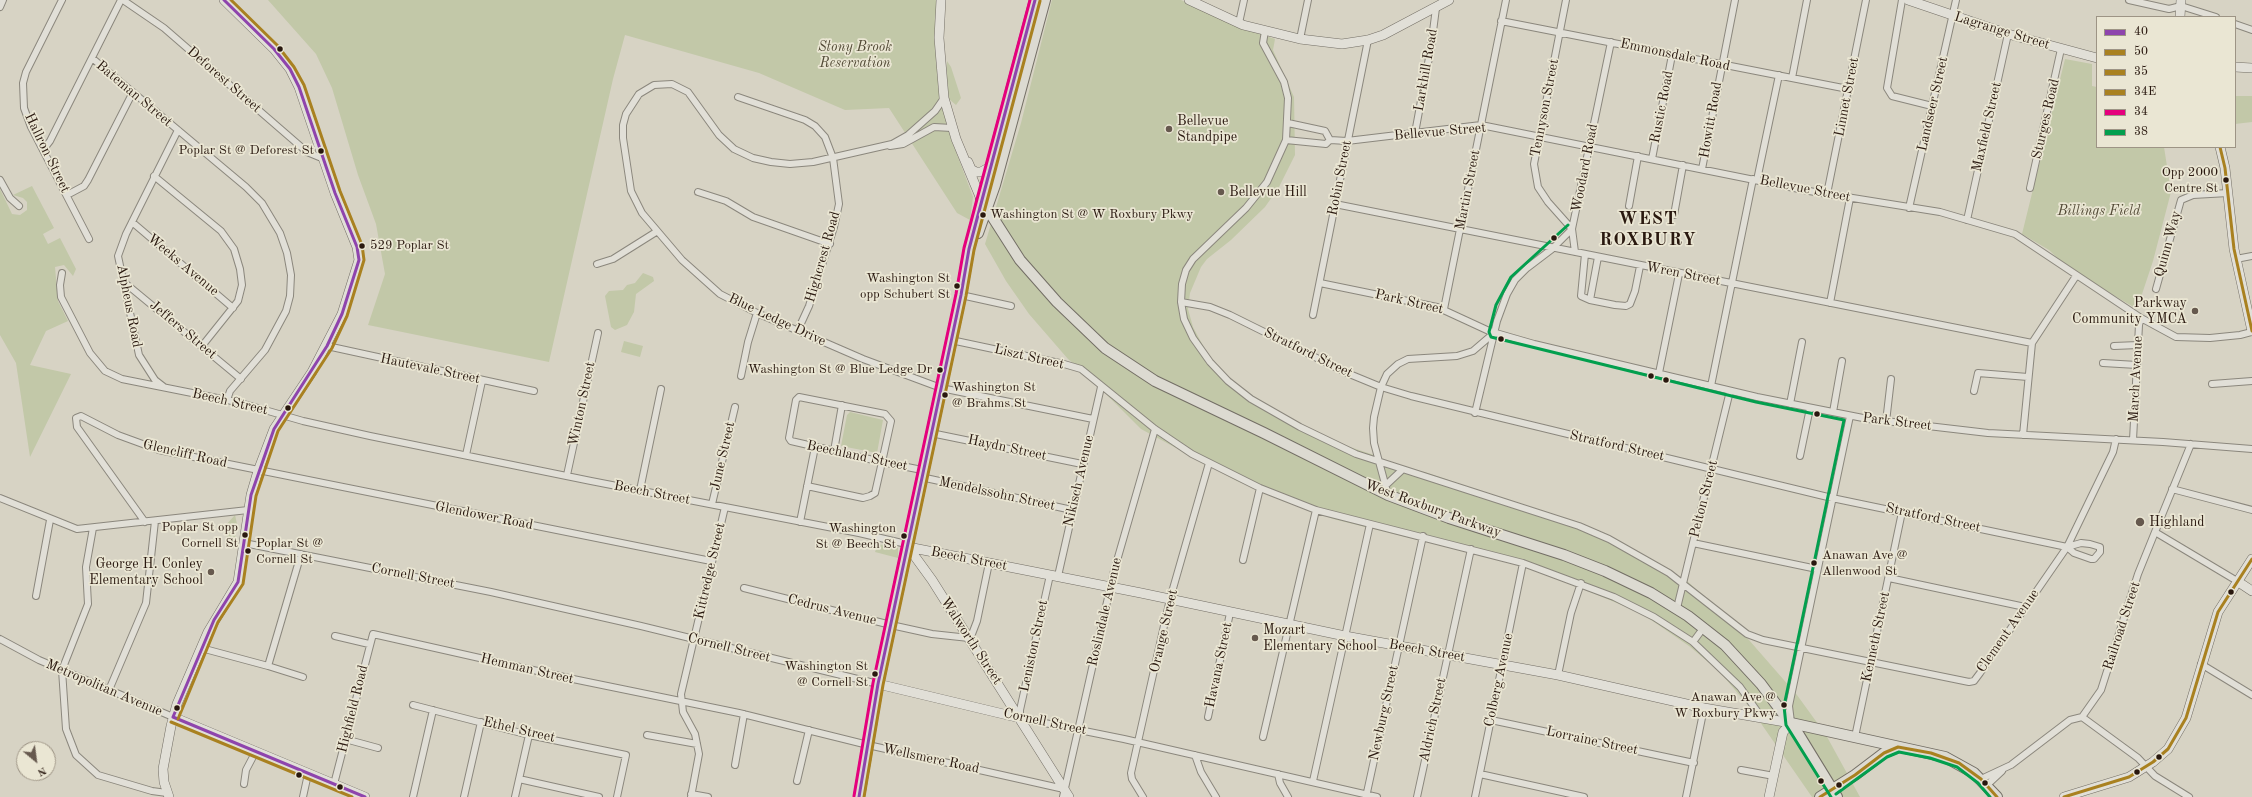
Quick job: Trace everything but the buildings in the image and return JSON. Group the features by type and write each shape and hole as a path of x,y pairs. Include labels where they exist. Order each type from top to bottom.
{"main road":[{"path":"859,797 878,684 908,547 922,474 942,388 961,295 972,224 984,204 990,167 1035,0"},
{"path":"965,269 1045,0"},
{"name":"West Roxbury Parkway","path":"984,204 1020,260 1079,325 1111,352 1166,387 1449,518 1594,566 1634,584 1677,608 1704,627 1746,666 1791,723 1835,793"},
{"name":"Beech Street","path":"1791,723 1949,758 1984,782"},
{"path":"1820,797 1835,793 1884,753 1898,747"},
{"path":"1984,782 1998,797"}],"street":[{"path":"0,7 3,0"},
{"name":"Hallron Street","path":"62,0 26,72 24,83 24,108 43,150 89,239"},
{"path":"43,150 50,141 122,0"},
{"name":"Deforest Street","path":"122,0 164,28 301,147 316,158 324,159"},
{"path":"93,528 86,567 88,604 62,670 66,729 71,745 81,761 98,775 168,795 163,769 173,717 214,620 238,582 248,510 258,470 274,429 312,372 327,346 342,314 359,260 357,247 335,194 299,87 290,69 274,49 224,0"},
{"path":"941,0 939,38 944,98 956,139 984,204"},
{"path":"1188,0 1239,23 1264,31 1300,40 1342,44 1368,40 1383,35 1449,0"},
{"path":"1239,23 1244,0"},
{"path":"1300,40 1308,0"},
{"name":"Martin Street","path":"1444,309 1506,0"},
{"name":"Tennyson Street","path":"1566,0 1538,136 1534,164 1538,187 1548,202 1572,229"},
{"name":"Howitt Road","path":"1702,169 1721,65 1735,0"},
{"path":"1792,78 1807,0"},
{"name":"Linnet Street","path":"1827,194 1866,0"},
{"path":"1902,0 1887,88 1892,96 1932,106"},
{"name":"Lagrange Street","path":"1908,0 2008,34 2096,58"},
{"name":"Landseer Street","path":"1909,208 1956,0"},
{"path":"2129,0 2169,8 2181,3 2214,16"},
{"path":"2180,16 2181,3"},
{"name":"Larkhill Road","path":"1415,133 1431,46 1436,8"},
{"name":"Emmonsdale Road","path":"1501,21 1559,31 1721,65 1848,89"},
{"path":"2236,24 2252,30"},
{"name":"West Roxbury Parkway","path":"1264,31 1263,43 1284,82 1288,98 1286,140 1270,176 1258,193 1246,208 1193,259 1182,284 1181,302 1188,329 1210,362 1228,381 1250,399 1300,427 1349,450 1402,470 1579,526 1638,555 1682,582 1715,607 1736,628 1747,634"},
{"name":"Maxfield Street","path":"1967,220 2008,34"},
{"name":"Robin Street","path":"1313,315 1368,40"},
{"name":"Woodard Road","path":"1476,413 1501,307 1515,280 1537,259 1552,249 1572,229 1611,42"},
{"name":"Sturges Road","path":"2030,188 2061,49"},
{"name":"Rustic Road","path":"1652,159 1672,55"},
{"name":"Bateman Street","path":"92,58 262,203 278,228 287,253 291,275 290,296 286,311 265,350 230,391 227,400"},
{"path":"2236,67 2252,68"},
{"path":"1711,386 1778,75"},
{"name":"Blue Ledge Drive","path":"952,128 934,128 904,144 886,146 833,158 790,164 770,162 743,154 734,149 719,135 688,92 672,84 654,85 639,94 632,102 623,125 622,138 631,191 642,213 656,232 682,260 720,294 757,313 863,359 942,388 1093,419"},
{"path":"67,195 84,186 88,180 133,92"},
{"name":"Highcrest Road","path":"738,97 810,123 825,138 833,158 839,204 830,244 809,306 798,330"},
{"name":"Blue Ledge Drive","path":"886,146 908,135 935,111 944,98"},
{"path":"1288,123 1325,131 1330,140"},
{"name":"Bellevue Street","path":"1286,140 1326,144 1330,140 1347,141 1481,125 1827,194 1909,208 1967,220 2015,234 2031,243 2076,276 2141,318 2176,337 2220,338 2252,331"},
{"name":"Alpheus Road","path":"167,389 155,380 139,356 125,283 118,256 119,249 178,130"},
{"path":"956,139 971,169 981,172 990,167"},
{"path":"2220,148 2228,193 2236,259 2252,331"},
{"path":"1629,206 1638,156"},
{"path":"1674,215 1683,165"},
{"path":"154,176 221,231 234,249 240,269 242,285 233,308 202,346"},
{"path":"0,180 10,198 19,206"},
{"path":"698,192 726,201 753,216 830,244"},
{"name":"Quinn Way","path":"2156,288 2181,200 2193,196 2228,193"},
{"path":"1830,304 1850,198"},
{"name":"Wren Street","path":"1335,204 1460,230 1524,241 1552,249 1575,252 2032,344"},
{"name":"Weeks Avenue","path":"132,222 233,308"},
{"path":"1572,229 1575,252"},
{"path":"597,264 613,259 656,232"},
{"path":"1585,254 1586,266 1580,292 1583,298 1590,300 1615,305 1626,306 1630,304 1636,291 1640,266"},
{"path":"2236,259 2252,256"},
{"path":"1590,300 1598,257"},
{"name":"Beech Street","path":"62,273 60,285 61,297 90,353 99,366 122,379 227,400 370,436 873,536 902,543 908,547 1054,575 1289,625 1558,675 1704,708 1791,723"},
{"path":"1659,373 1679,274"},
{"path":"2023,435 2032,344 2076,276"},
{"name":"Jeffers Street","path":"125,283 241,379"},
{"name":"Park Street","path":"1320,283 1444,309 1494,333 1711,386 1850,416 1886,422 2023,435 2133,440 2252,449"},
{"path":"961,295 1011,306"},
{"name":"Stratford Street","path":"1181,302 1210,307 1230,314 1303,352 1381,387 1476,413 1832,498 2067,547 2081,543 2100,547 2100,552 2094,559 2091,559 2074,553 2067,547"},
{"path":"741,376 748,342 757,313"},
{"name":"March Avenue","path":"2133,440 2139,325 2141,318"},
{"name":"Winton Street","path":"566,475 598,333"},
{"path":"1387,490 1381,462 1374,443 1373,428 1381,387 1387,374 1398,364 1418,357 1457,356 1473,351 1494,333"},
{"name":"Liszt Street","path":"951,340 1064,364 1080,369 1101,387"},
{"path":"1790,404 1802,342"},
{"path":"2114,346 2138,345"},
{"name":"Hautevale Street","path":"327,346 482,381 534,391"},
{"path":"1833,412 1842,360"},
{"path":"2103,363 2137,365"},
{"path":"1974,391 1978,374 2028,377"},
{"path":"1886,422 1891,379"},
{"path":"466,455 482,381"},
{"path":"2212,384 2252,381"},
{"name":"West Roxbury Parkway","path":"1101,387 1155,430 1209,463 1260,488 1316,510 1423,536 1523,563 1581,583 1654,617 1693,642 1740,687 1762,718"},
{"name":"Nikisch Avenue","path":"1054,575 1072,510 1101,387"},
{"path":"640,490 661,389"},
{"name":"Pelton Street","path":"1677,608 1682,582 1712,469 1730,390"},
{"name":"Beechland Street","path":"842,405 799,397 796,400 788,438 791,441 882,462 922,474"},
{"path":"807,486 867,498 875,493 891,421 886,414 842,405 834,451"},
{"name":"June Street","path":"712,504 735,407"},
{"path":"1800,456 1810,408"},
{"name":"Glencliff Road","path":"145,522 77,427 76,418 81,416 118,435 152,448 258,470"},
{"path":"1769,797 1783,732 1791,723 1789,706 1850,416"},
{"name":"Roslindale Avenue","path":"1066,794 1078,729 1111,587 1155,430"},
{"name":"Haydn Street","path":"931,433 1082,464"},
{"name":"Clement Avenue","path":"1747,634 1763,640 1960,680 1974,681 2067,547 2113,452 2116,439"},
{"name":"Railroad Street","path":"2082,717 2101,690 2155,532 2191,444"},
{"path":"800,522 816,447"},
{"name":"Orange Street","path":"1143,797 1132,779 1131,773 1139,743 1170,599 1209,463"},
{"name":"Glendower Road","path":"258,470 711,561"},
{"path":"1387,490 1402,470"},
{"name":"Mendelssohn Street","path":"922,474 1072,510"},
{"path":"1243,560 1260,488"},
{"path":"2172,489 2252,510"},
{"path":"0,498 72,528 93,528 248,510"},
{"name":"Kittredge Street","path":"691,795 698,761 697,744 695,734 683,712 682,700 711,561 725,507"},
{"path":"1263,737 1316,510"},
{"name":"Kenneth Street","path":"1855,737 1902,512"},
{"path":"36,596 50,520"},
{"path":"109,690 146,603 155,521"},
{"path":"1313,781 1370,524"},
{"path":"2155,532 2252,591"},
{"name":"Newburg Street","path":"1366,796 1423,536"},
{"name":"Cornell Street","path":"244,543 483,590 694,639 1020,718 1078,729 1313,781 1366,796 1377,797"},
{"path":"1693,543 1817,569"},
{"name":"Walworth Street","path":"908,547 932,580 1020,718 1066,794"},
{"name":"Aldrich Street","path":"1417,797 1471,549"},
{"path":"268,666 301,554"},
{"path":"2064,797 2078,795 2126,778 2147,767 2168,749 2179,732 2187,713 2218,612 2252,559"},
{"path":"968,638 972,634 977,621 989,563"},
{"name":"Colberg Avenue","path":"1475,797 1523,563"},
{"name":"Leniston Street","path":"1020,718 1020,710 1054,575"},
{"path":"1889,578 2025,606"},
{"path":"1558,675 1571,613 1581,583"},
{"name":"Cedrus Avenue","path":"744,588 891,625 932,634 968,638"},
{"name":"Havana Street","path":"1208,717 1230,613"},
{"path":"1693,642 1704,627"},
{"name":"Highfield Road","path":"334,784 369,644 373,634"},
{"name":"Hemman Street","path":"373,634 573,679 682,700"},
{"path":"335,636 369,644"},
{"name":"Metropolitan Avenue","path":"0,639 62,670 365,797"},
{"path":"201,648 303,677"},
{"path":"2202,664 2252,695"},
{"name":"Wellsmere Road","path":"682,700 1066,794"},
{"name":"Ethel Street","path":"413,705 529,734 626,755 617,797"},
{"path":"1686,797 1704,708"},
{"path":"413,797 433,710"},
{"path":"735,765 744,714"},
{"path":"1984,782 2065,722 2073,718 2082,717 2147,767 2155,776 2189,797"},
{"name":"Lorraine Street","path":"1491,720 1694,763"},
{"path":"464,797 481,722"},
{"path":"797,781 809,730"},
{"path":"515,797 529,734"},
{"path":"647,735 697,744"},
{"path":"345,739 378,748"},
{"path":"244,784 246,770 256,751"},
{"path":"1195,755 1201,772 1216,797"},
{"path":"1741,770 1774,776"},
{"path":"303,797 308,774"},
{"path":"1278,774 1280,783 1288,797"},
{"path":"1480,774 1584,797"},
{"path":"519,779 599,797"},
{"path":"691,795 708,797"}],"green space":[{"name":"Stony Brook Reservation","path":"268,0 942,0 939,20 951,119 949,133 973,197 970,220 957,213 889,108 845,110 759,73 625,35 613,79 549,362 368,325 385,274 376,224 358,175 332,88 316,54"},
{"path":"1052,0 1181,0 1233,25 1275,39 1273,50 1294,97 1295,155 1279,187 1265,207 1231,240 1207,259 1201,267 1190,293 1188,309 1193,327 1207,353 1225,375 1263,407 1338,443 1374,455 1400,469 1425,472 1574,523 1673,577 1687,581 1704,596 1725,619 1742,632 1797,695 1826,735 1860,797 1812,797 1751,709 1719,671 1689,646 1641,613 1532,568 1333,519 1237,481 1141,429 1083,371 1068,359 1029,314 1006,281 985,244 1021,123"},
{"name":"Billings Field","path":"2065,59 2092,64 2092,86 2096,87 2096,148 2164,148 2171,192 2153,261 2137,309 2069,269 2049,250 2022,234"},
{"path":"947,61 951,67 961,98 956,105 949,99 945,85"},
{"path":"2236,96 2252,96 2252,122 2236,124"},
{"path":"32,186 54,228 43,234 48,244 60,238 76,269 73,276 64,265 55,267 58,301 68,321 46,331 30,365 71,374 30,457 16,363 0,335 0,189 12,214 20,215 27,210 27,202 23,198 13,195"},
{"path":"643,273 653,277 654,281 636,294 634,312 627,325 615,330 611,327 605,296 609,291 623,290 627,285 635,283"},
{"path":"624,341 643,346 640,357 621,352"},
{"path":"850,412 883,420 877,453 841,446 847,415"},
{"path":"235,515 237,524 234,548 225,547 228,531 225,526"},
{"path":"878,544 898,548 898,558 875,552"}],"transit line":[{"name":"40","path":"224,0 274,49 290,69 299,87 335,193 357,247 359,260 342,314 327,346 274,429 251,495 238,582 214,620 173,717 365,797"},
{"name":"50","path":"178,719 218,622 243,584 256,496 278,431 332,348 347,316 364,260 362,245 340,191 304,85 294,67 277,45 231,0"},
{"name":"34","path":"854,796 873,683 956,294 964,248 1030,0"},
{"name":"40","path":"859,797 878,684 961,295 969,249 1035,0"},
{"name":"34E","path":"864,797 883,685 966,296 974,250 1040,1"},
{"name":"35","path":"2220,148 2225,168 2234,249 2252,331"},
{"name":"38","path":"1568,225 1511,277 1496,305 1489,332 1491,337 1756,402 1844,420 1784,706 1786,725 1831,797"},
{"name":"35","path":"2064,797 2129,777 2153,762 2168,749 2186,718 2218,612 2252,559"},
{"name":"50","path":"171,722 352,797"},
{"name":"35","path":"1820,797 1855,775 1884,753 1898,747 1931,753 1959,763 1981,779 1997,797"},
{"name":"38","path":"1836,794 1887,757 1899,752 1930,758 1957,767 1978,783 1990,797"}],"place":[{"name":"Bellevue Standpipe","path":"1169,129"},
{"name":"Poplar St @ Deforest St","path":"321,151"},
{"name":"Opp 2000 Centre St","path":"2226,180"},
{"name":"Bellevue Hill","path":"1221,192"},
{"name":"Washington St @ W Roxbury Pkwy","path":"983,215"},
{"name":"529 Poplar St","path":"362,246"},
{"name":"Washington St opp Schubert St","path":"957,286"},
{"name":"Parkway Community YMCA","path":"2195,311"},
{"name":"Washington St @ Blue Ledge Dr","path":"940,370"},
{"name":"Washington St @ Brahms St","path":"945,395"},
{"name":"Highland","path":"2140,522"},
{"name":"Poplar St opp Cornell St","path":"245,535"},
{"name":"Washington St @ Beech St","path":"904,536"},
{"name":"Poplar St @ Cornell St","path":"248,551"},
{"name":"Anawan Ave @ Allenwood St","path":"1814,563"},
{"name":"George H. Conley Elementary School","path":"211,572"},
{"name":"Mozart Elementary School","path":"1255,638"},
{"name":"Washington St @ Cornell St","path":"875,674"},
{"name":"Anawan Ave @ W Roxbury Pkwy","path":"1784,705"}],"district":[{"name":"WEST ROXBURY","path":"1648,229"}]}
